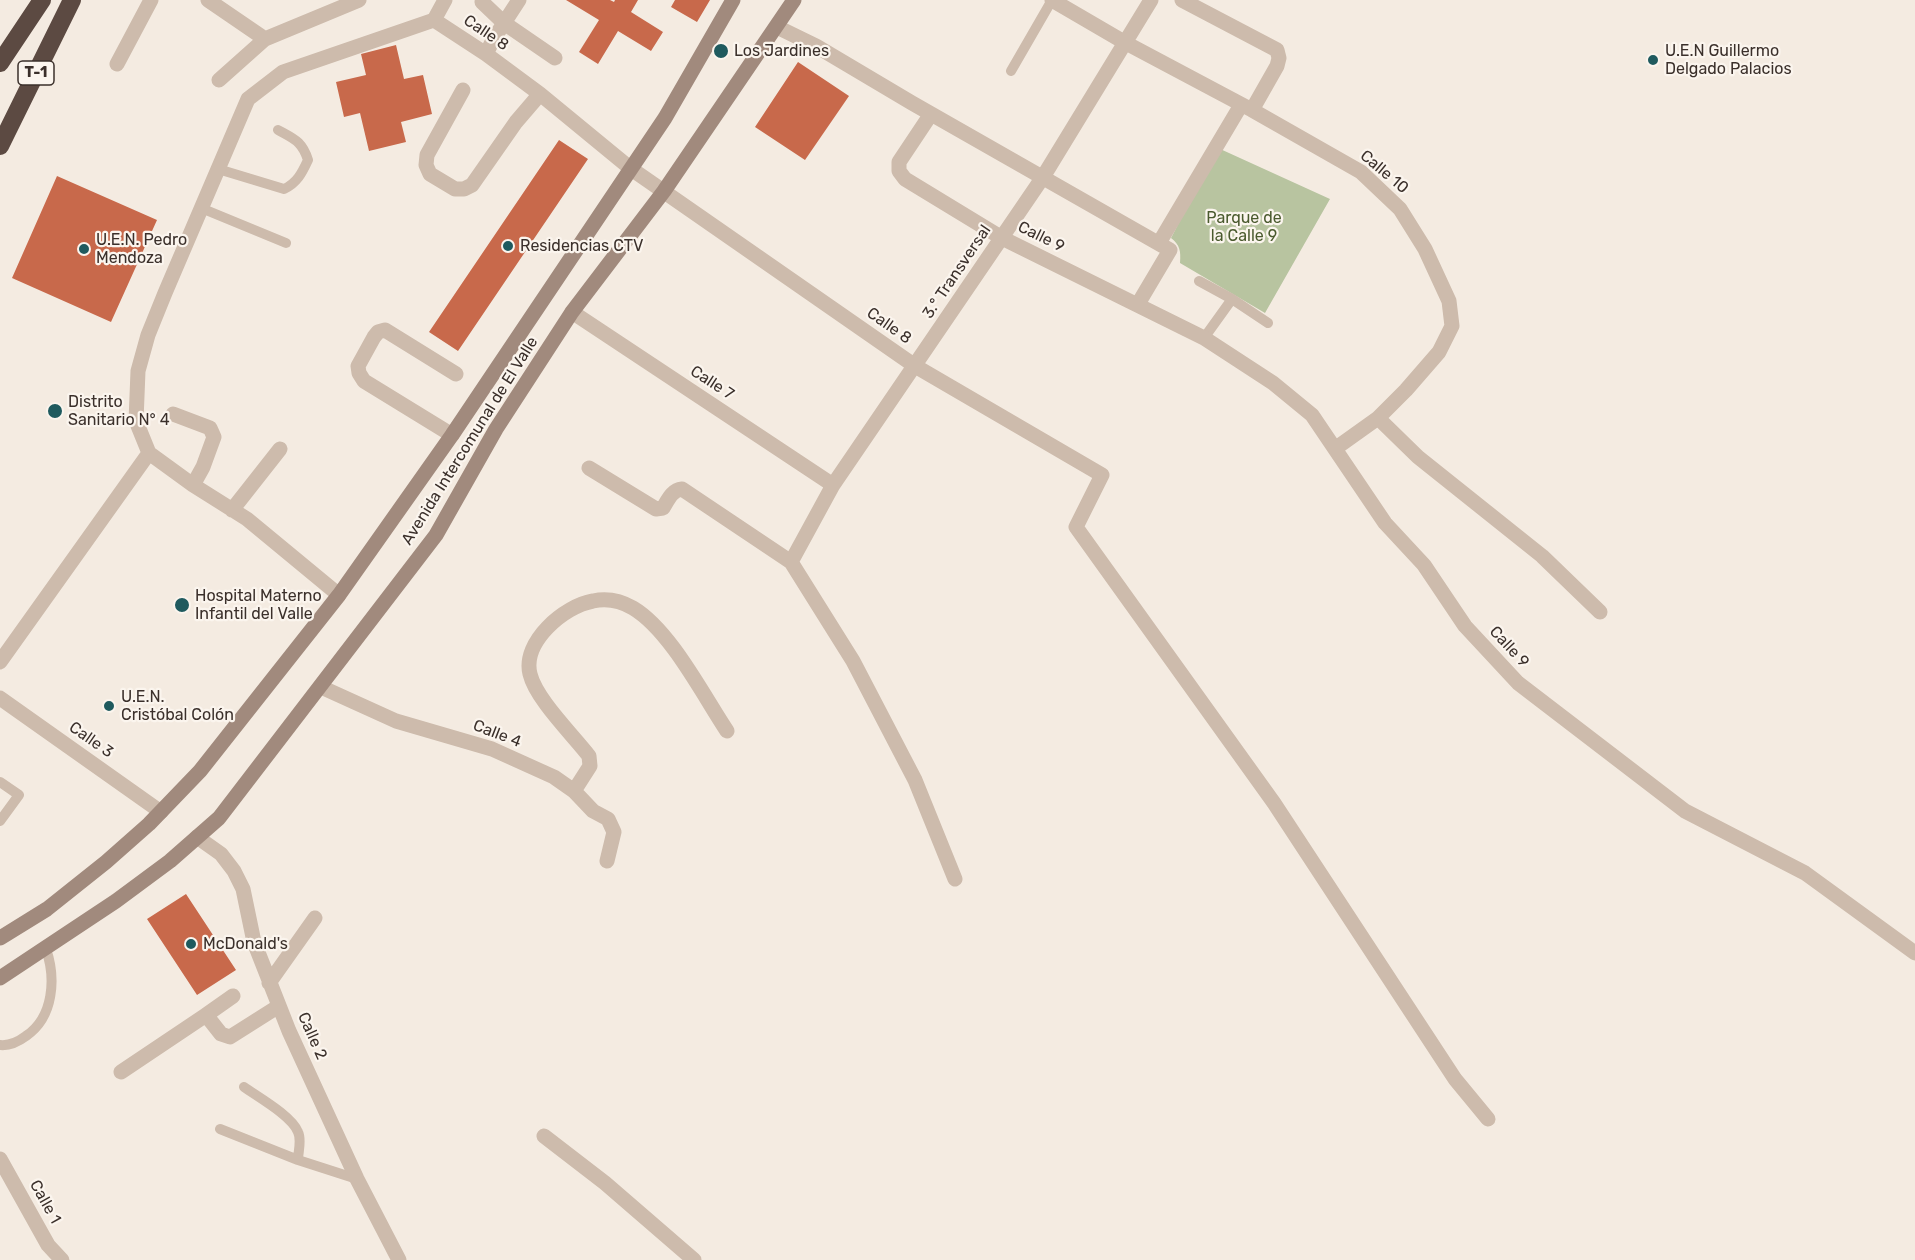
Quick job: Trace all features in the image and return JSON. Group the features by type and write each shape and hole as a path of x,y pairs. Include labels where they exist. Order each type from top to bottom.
{"highway":[{"path":"0,63 42,0"},
{"name":"T-1","path":"0,146 72,0"}],"main road":[{"name":"Avenida Intercomunal de El Valle","path":"0,938 47,909 106,862 161,812 200,771 339,595 452,435 665,118 733,0"},
{"name":"Avenida Intercomunal de El Valle","path":"0,978 116,901 219,818 436,536 496,429 572,312 664,191 794,0"}],"street":[{"path":"117,64 151,0"},
{"path":"208,0 265,39"},
{"path":"219,80 265,39 359,0"},
{"path":"339,595 247,519 149,453 136,421 138,371 148,335 248,99 283,72 434,20 445,0"},
{"path":"486,54 519,0"},
{"name":"Calle 10","path":"1052,0 1361,172 1400,209 1425,249 1449,301 1452,326 1439,352 1378,418 1336,448"},
{"name":"3.° Transversal","path":"791,562 833,484 1002,238 1151,0"},
{"path":"1159,243 1247,107 1277,66 1279,58 1277,50 1182,0"},
{"path":"482,2 504,23 555,58"},
{"name":"Calle 8","path":"434,20 486,54 540,94 630,168 915,366 1102,475 1076,527 1274,803 1455,1079 1488,1119"},
{"path":"777,27 816,46 1170,250 1137,304"},
{"path":"463,90 426,155 426,165 430,174 455,189 464,189 472,185 516,122 540,94"},
{"name":"Calle 9","path":"931,114 899,162 899,171 905,179 1002,238 1204,338 1273,383 1312,415 1385,523 1424,565 1465,626 1518,683 1685,811 1805,873 1915,953"},
{"name":"Calle 7","path":"572,312 833,484"},
{"path":"452,435 364,381 358,366 374,337 378,332 385,330 456,374"},
{"path":"174,414 210,428 213,432 214,437 203,467 193,484"},
{"path":"1378,418 1418,458 1542,556 1600,612"},
{"path":"232,510 280,449"},
{"path":"0,662 149,453"},
{"path":"589,468 656,509 663,508 677,489 682,489 791,562 853,661 910,770 956,879"},
{"path":"574,791 590,766 589,756 536,690 530,672 530,662 535,642 552,624 578,606 591,601 609,599 632,607 646,618 677,654 727,731"},
{"name":"Calle 4","path":"321,687 396,721 492,749 554,777 574,791 593,810 608,819 614,832 607,861"},
{"name":"Calle 3","path":"0,698 161,812"},
{"name":"Calle 2","path":"197,837 221,854 234,871 243,889 254,942 279,1006 357,1179 397,1258"},
{"path":"270,983 315,918"},
{"path":"121,1072 233,996"},
{"path":"206,1015 220,1034 230,1037 279,1006"},
{"path":"544,1136 605,1183 694,1260"},
{"name":"Calle 1","path":"0,1159 48,1245 62,1260"}],"lane":[{"path":"1011,71 1052,0"},
{"path":"218,169 284,189 292,185 300,177 308,160 304,148 298,141 278,130"},
{"path":"201,208 286,243"},
{"path":"1199,281 1268,323"},
{"path":"1204,338 1232,299"},
{"path":"0,782 19,795 0,821"},
{"path":"0,1045 18,1042 36,1030 47,1012 51,984 50,960 46,949"},
{"path":"244,1087 288,1119 296,1128 300,1134 298,1160"},
{"path":"220,1129 298,1160 357,1179"}],"green space":[{"name":"Parque de la Calle 9","path":"1218,148 1330,199 1265,313 1180,263 1179,249 1171,238"}],"building":[{"path":"566,0 610,0 614,2 615,0 638,0 631,12 663,32 651,51 618,31 598,64 579,52 599,20"},
{"path":"675,0 710,0 697,22 671,7"},
{"path":"396,45 404,79 423,75 432,114 401,122 406,142 369,151 360,113 344,117 336,82 366,75 361,54"},
{"path":"798,62 849,96 805,160 755,127"},
{"name":"Residencias CTV","path":"559,140 588,159 458,351 429,332"},
{"name":"U.E.N. Pedro Mendoza","path":"57,176 157,220 111,322 12,278"},
{"name":"McDonald's","path":"186,894 236,970 197,995 147,919"}],"place":[{"name":"Los Jardines","path":"721,51"},
{"name":"U.E.N Guillermo Delgado Palacios","path":"1653,60"},
{"name":"Residencias CTV","path":"508,246"},
{"name":"U.E.N. Pedro Mendoza","path":"84,249"},
{"name":"Distrito Sanitario N° 4","path":"55,411"},
{"name":"Hospital Materno Infantil del Valle","path":"182,605"},
{"name":"U.E.N. Cristóbal Colón","path":"109,706"},
{"name":"McDonald's","path":"191,944"}]}
